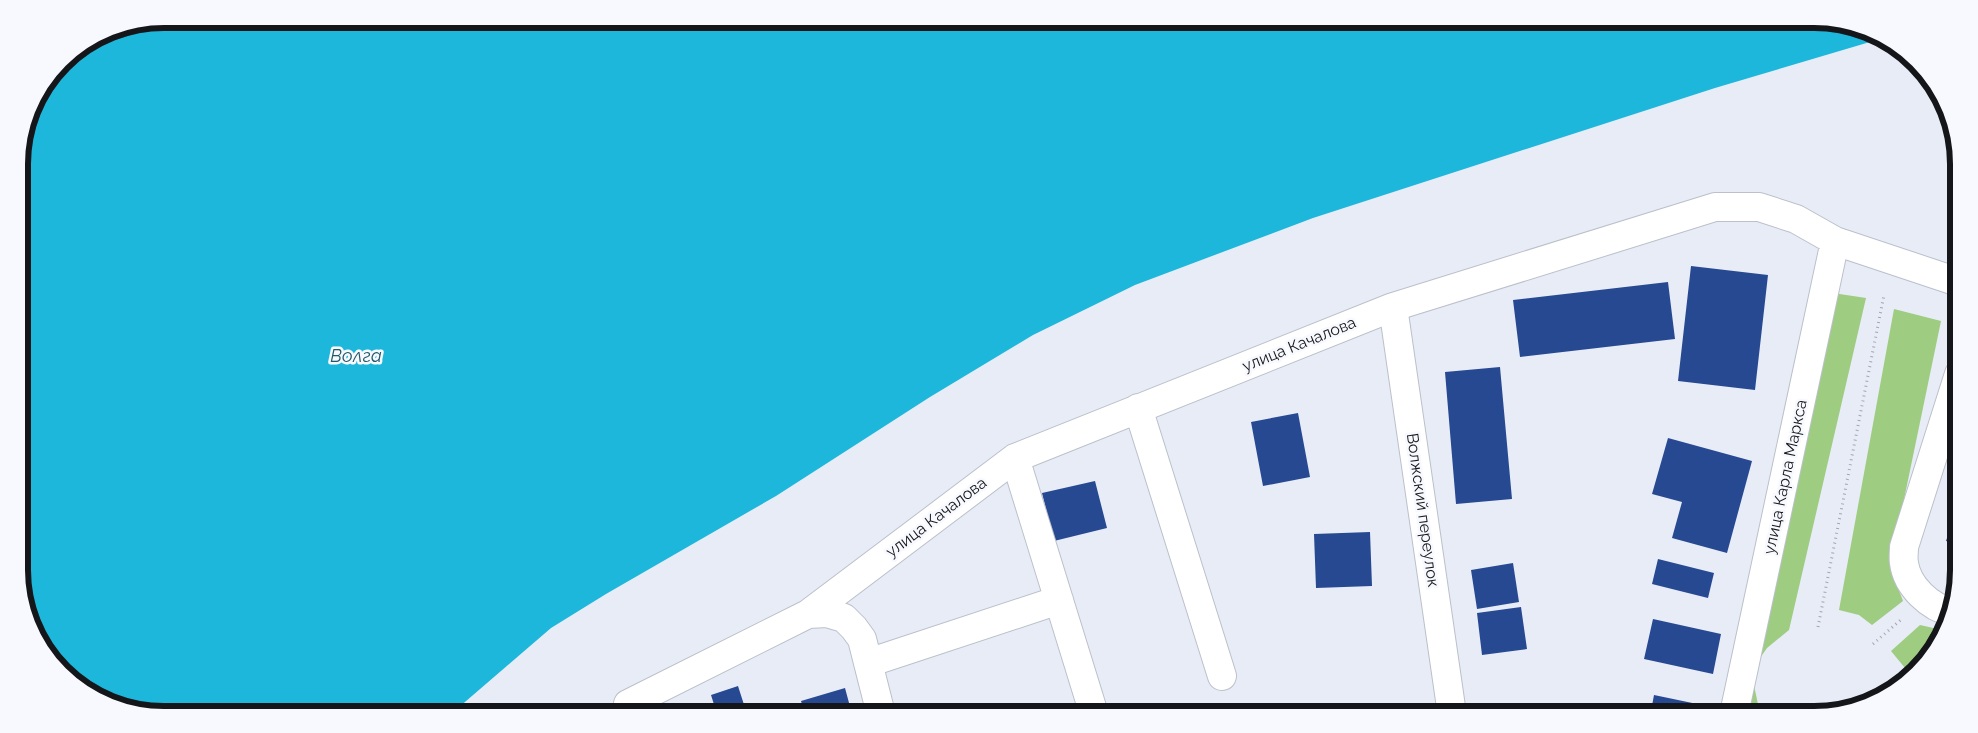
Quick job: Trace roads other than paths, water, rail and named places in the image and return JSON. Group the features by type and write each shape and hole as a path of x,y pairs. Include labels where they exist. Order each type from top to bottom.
{"street":[{"name":"улица Качалова","path":"627,706 808,614 1015,458 1394,306 1715,207 1759,207 1796,219 1835,240 1950,279"},
{"name":"улица Карла Маркса","path":"1736,705 1835,240"},
{"name":"Волжский переулок","path":"1394,306 1451,705"},
{"path":"1944,609 1932,604 1925,598 1909,577 1904,563 1904,547 1950,402"},
{"path":"1138,408 1222,676"},
{"path":"1015,458 1091,705"},
{"path":"868,663 1059,600"},
{"path":"808,614 827,613 844,618 854,628 862,639 879,706"}],"water":[{"name":"Волга","path":"163,28 1815,28 1841,30 1874,41 1715,88 1313,218 1135,285 1033,335 930,397 776,496 551,628 461,706 163,706 145,704 128,701 103,692 74,672 61,659 41,630 30,596 28,579 28,154 32,128 41,103 61,74 74,61 88,50 111,38 137,30"}]}
